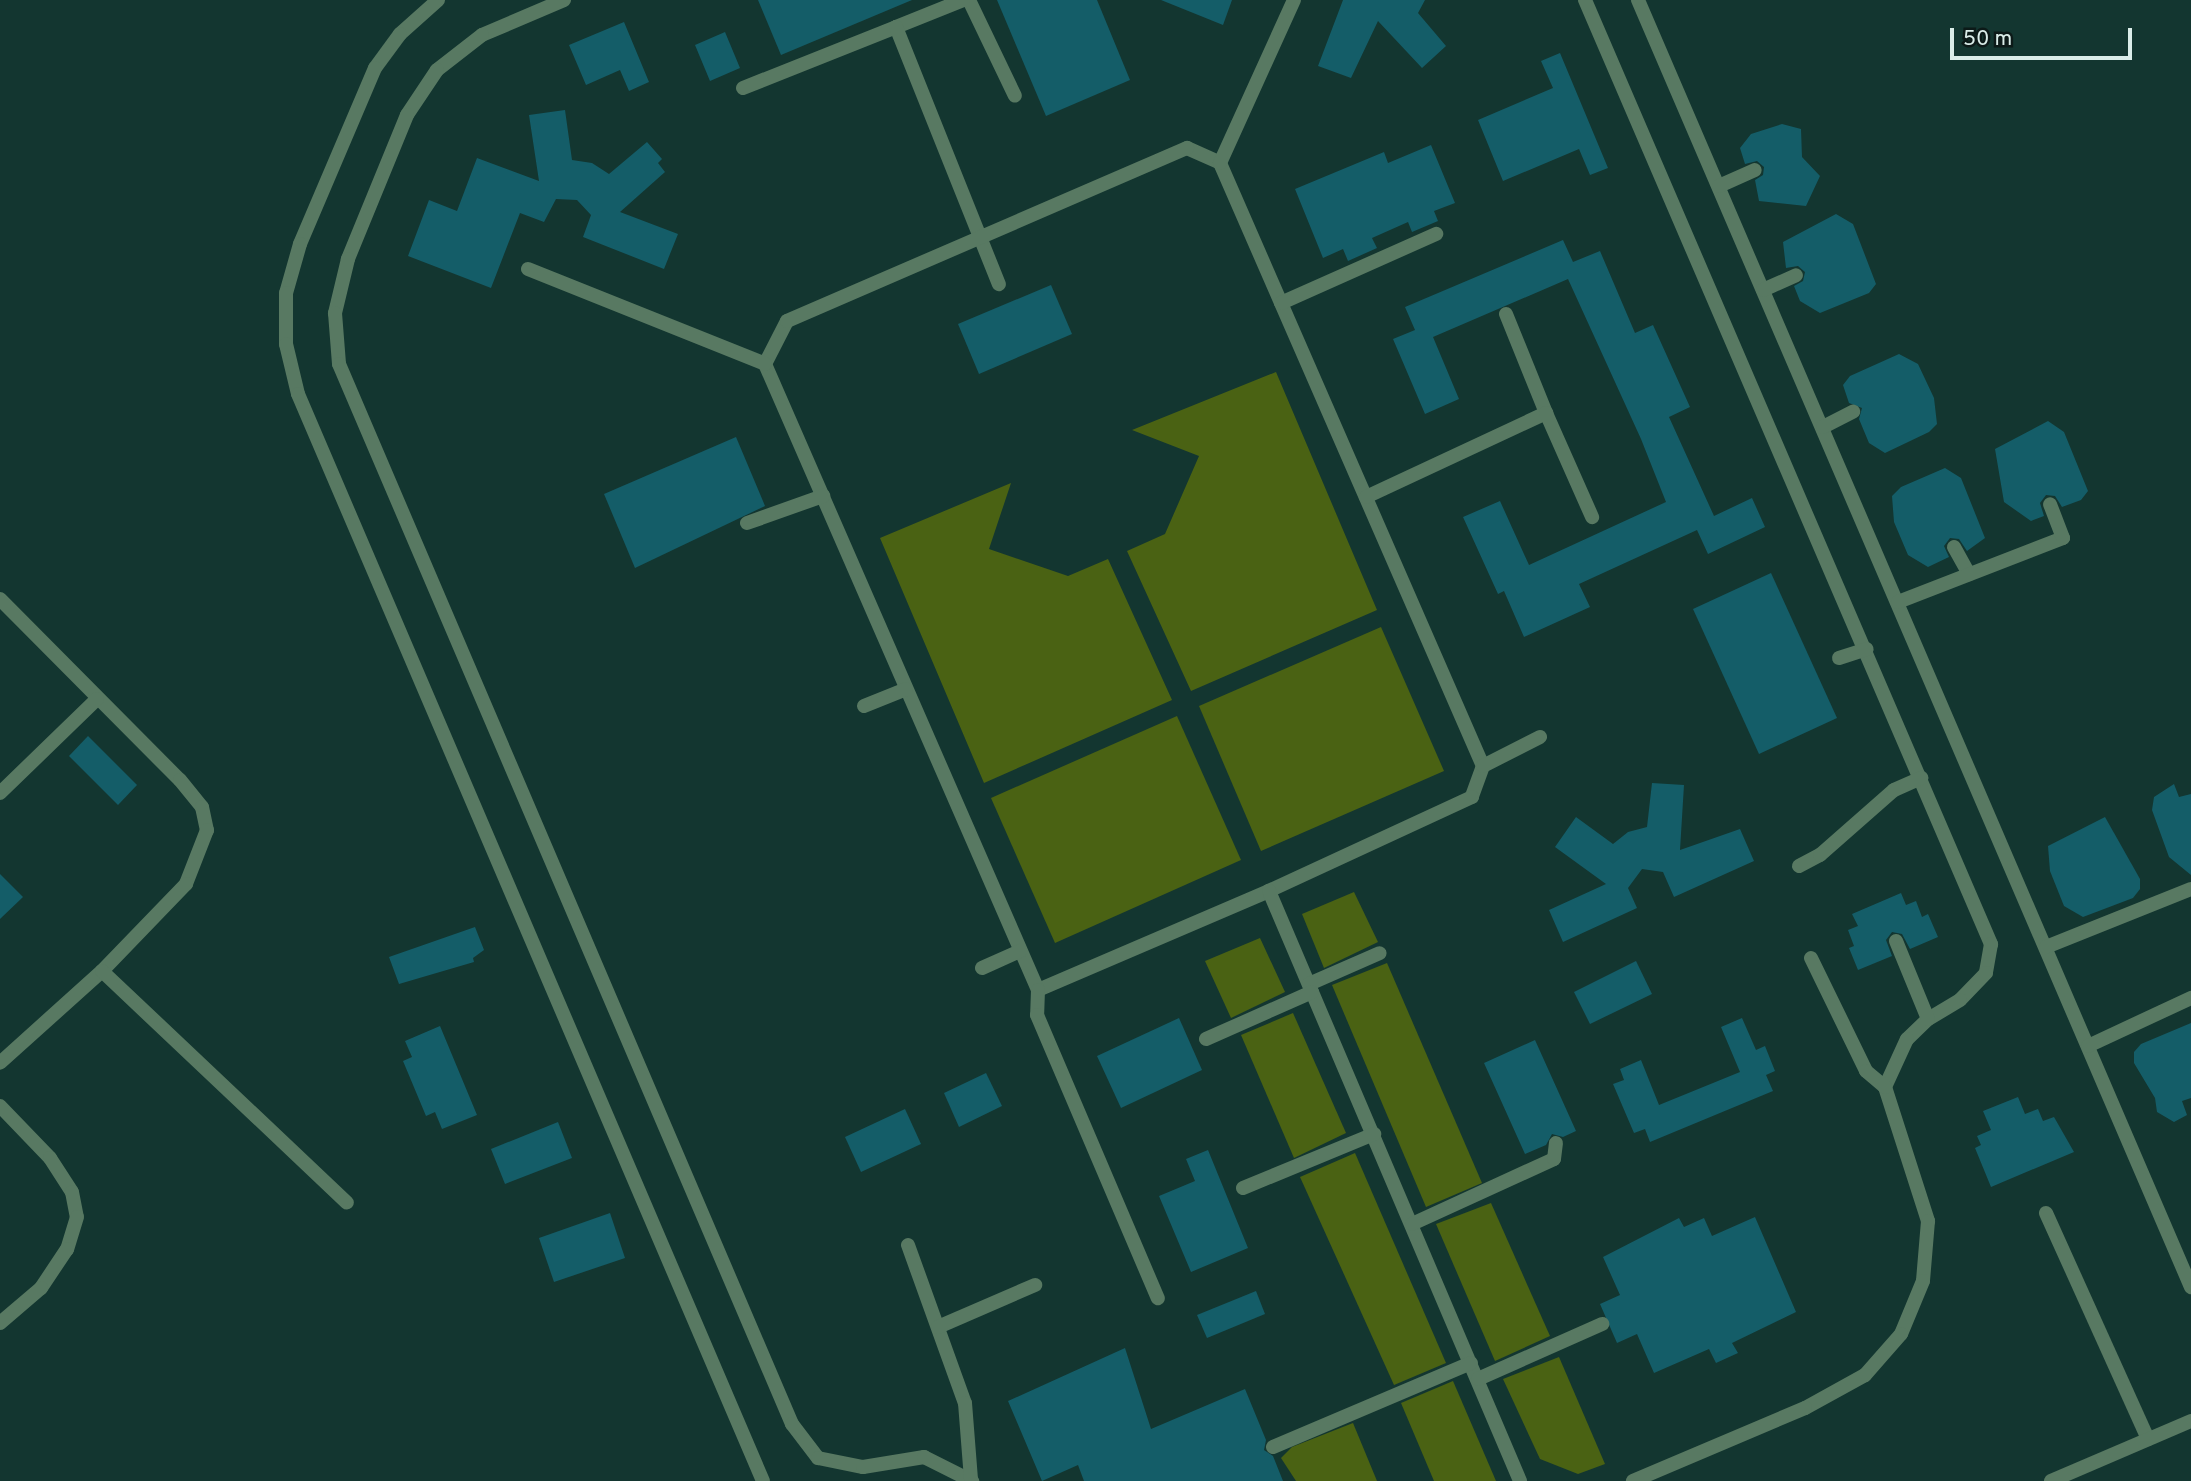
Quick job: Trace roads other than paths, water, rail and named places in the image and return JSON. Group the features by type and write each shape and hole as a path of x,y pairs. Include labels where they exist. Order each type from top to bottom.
{"street":[{"path":"438,0 400,34 375,68 299,244 286,293 286,344 298,394 763,1481"},
{"path":"564,0 482,35 437,70 407,115 348,259 335,313 339,364 792,1424 818,1458 863,1467 924,1457 972,1480 969,1418 908,1245"},
{"path":"743,88 963,0"},
{"path":"969,0 1015,96"},
{"path":"1220,163 1294,0"},
{"path":"1585,0 1867,649 1991,944 1986,973 1960,1000 1927,1018 1907,1039 1885,1087"},
{"path":"1638,0 2191,1287"},
{"path":"896,27 999,284"},
{"path":"765,364 787,321 1187,148 1220,163 1366,497 1483,766 1472,797 1269,891 1038,990"},
{"path":"1719,187 1755,170"},
{"path":"1281,303 1436,234"},
{"path":"528,269 765,364 1038,990 1037,1015 1158,1298"},
{"path":"1763,290 1796,275"},
{"path":"1506,314 1592,517"},
{"path":"1823,427 1853,412"},
{"path":"1366,497 1546,413"},
{"path":"747,523 823,496"},
{"path":"1898,602 2063,538 2050,504"},
{"path":"1954,547 1969,574"},
{"path":"0,599 180,780 202,807 207,830 186,884 102,971 0,1062"},
{"path":"1839,658 1867,649"},
{"path":"864,706 906,689"},
{"path":"0,793 97,699"},
{"path":"1483,766 1541,737"},
{"path":"1799,866 1820,855 1894,790 1922,778"},
{"path":"2046,947 2191,889"},
{"path":"1269,891 1520,1481"},
{"path":"1896,941 1927,1018"},
{"path":"982,968 1020,951"},
{"path":"1206,1039 1380,953"},
{"path":"1633,1481 1829,1395 1865,1375 1901,1334 1923,1280 1928,1221 1885,1087 1866,1071 1811,958"},
{"path":"102,971 347,1203"},
{"path":"2088,1045 2191,998"},
{"path":"0,1105 50,1158 72,1192 77,1217 67,1249 41,1288 0,1323"},
{"path":"1243,1188 1374,1134"},
{"path":"1412,1224 1555,1159 1556,1143"},
{"path":"2046,1213 2148,1439"},
{"path":"938,1327 1035,1285"},
{"path":"1478,1379 1602,1324"},
{"path":"1273,1447 1471,1363"},
{"path":"2051,1481 2191,1421"}]}
